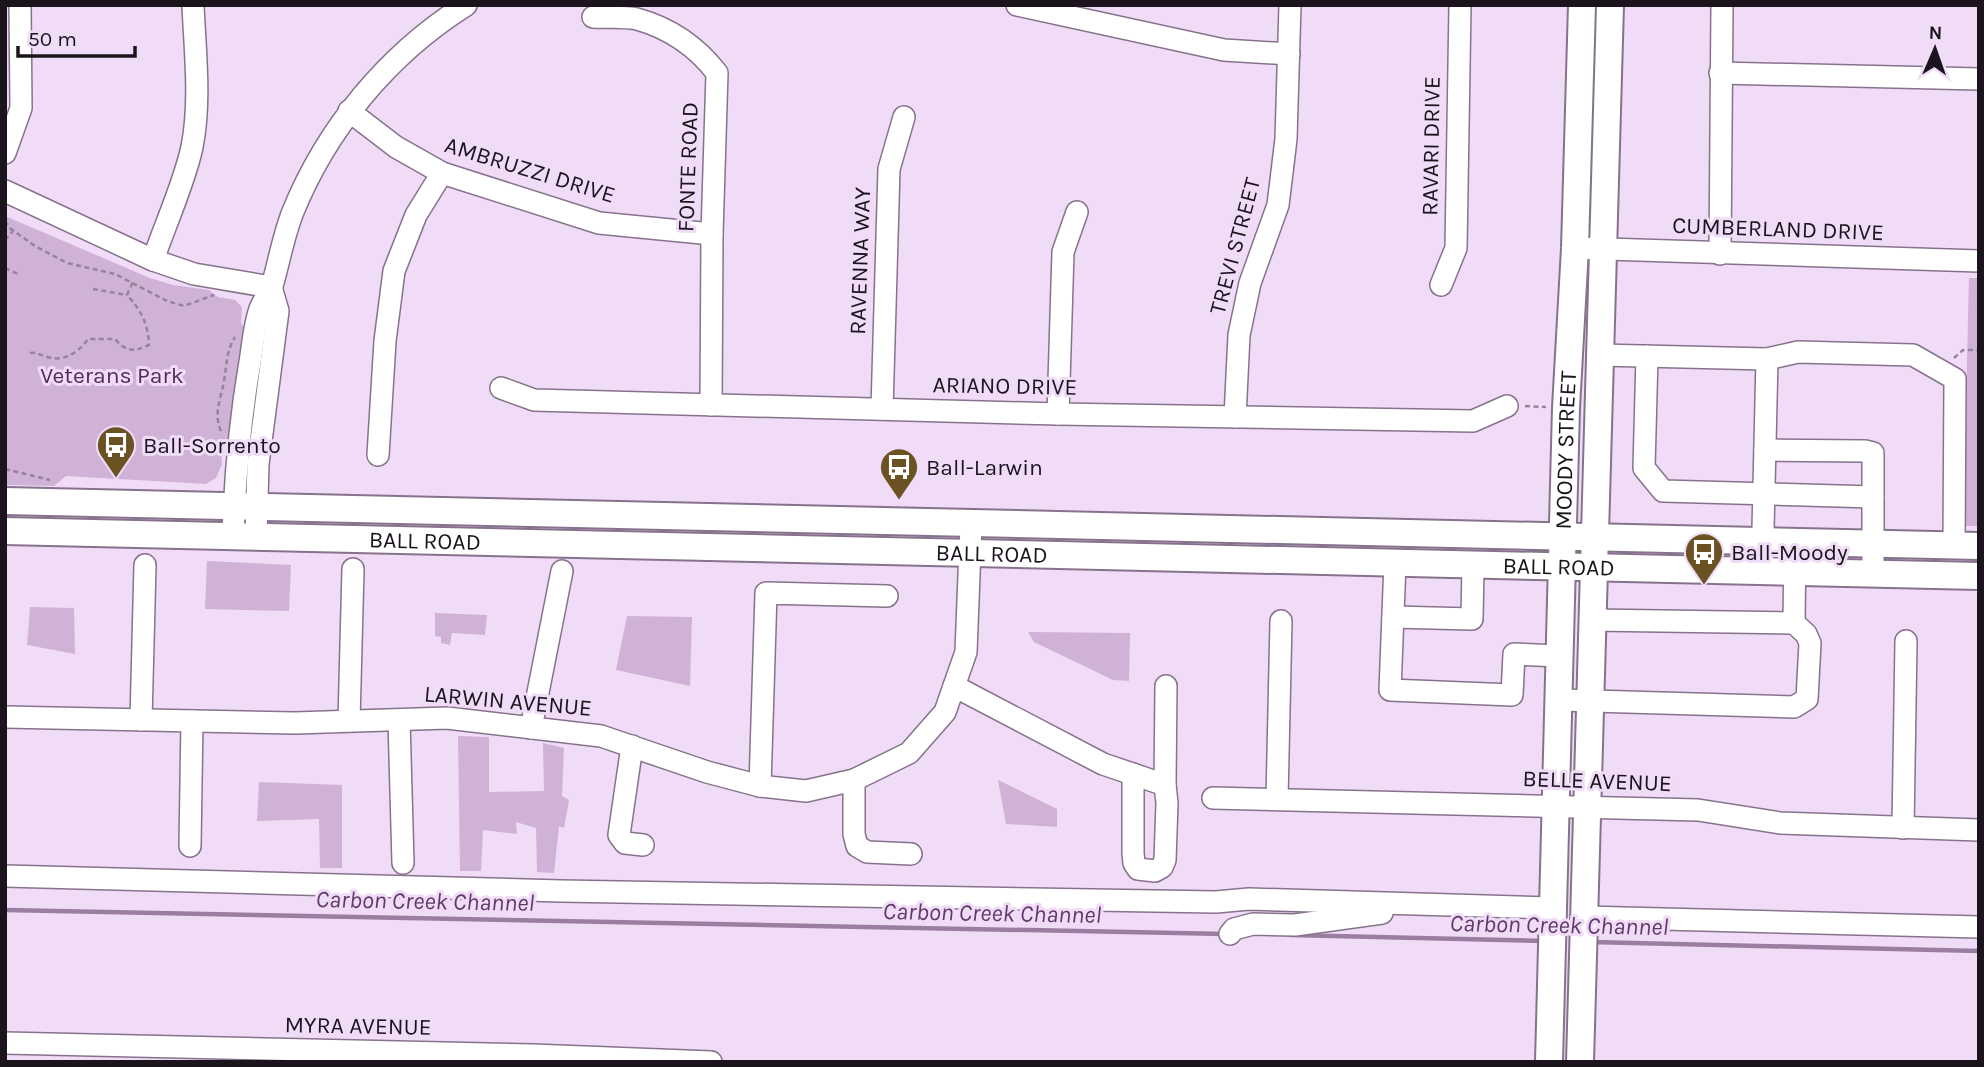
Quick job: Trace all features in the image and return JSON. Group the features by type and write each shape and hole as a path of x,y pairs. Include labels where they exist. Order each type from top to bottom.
{"main road":[{"name":"MOODY STREET","path":"1549,1062 1566,408 1575,248 1582,5"},
{"name":"MOODY STREET","path":"1580,1062 1610,5"},
{"name":"BALL ROAD","path":"5,501 1966,546"},
{"name":"BALL ROAD","path":"5,531 1979,576"}],"street":[{"path":"5,153 20,108 20,5"},
{"path":"153,260 191,150 196,105 193,5"},
{"path":"245,536 246,508 260,443 278,312 271,287 281,244 299,196 349,111 401,54 466,5"},
{"path":"1017,5 1224,50 1289,54"},
{"name":"TREVI STREET","path":"1235,417 1238,335 1250,283 1278,205 1286,139 1290,5"},
{"name":"RAVARI DRIVE","path":"1441,285 1456,248 1460,5"},
{"path":"1720,254 1721,5"},
{"name":"FONTE ROAD","path":"593,17 635,19 678,37 703,54 717,74 711,405"},
{"path":"1720,73 1979,79"},
{"name":"AMBRUZZI DRIVE","path":"349,111 396,147 442,173 599,223 712,234"},
{"name":"RAVENNA WAY","path":"882,409 889,169 904,117"},
{"path":"378,455 385,341 394,271 416,215 442,173"},
{"path":"5,191 153,260 194,274 271,287"},
{"path":"1058,414 1063,252 1077,212"},
{"name":"CUMBERLAND DRIVE","path":"1575,248 1979,261"},
{"path":"1601,355 1767,359 1798,352 1913,355 1955,379 1966,546"},
{"path":"1647,356 1644,468 1663,491 1873,497"},
{"path":"1762,572 1767,359"},
{"name":"ARIANO DRIVE","path":"501,388 534,400 1058,414 1473,421 1507,406"},
{"path":"1765,450 1870,451 1874,456 1873,574"},
{"name":"LARWIN AVENUE","path":"5,717 192,721 447,718 601,736 708,772 760,786 806,790 854,780 909,753 945,712 966,652 971,524"},
{"path":"1794,623 1796,542"},
{"path":"1395,563 1390,690 1512,695 1514,654 1560,656"},
{"path":"141,720 145,565"},
{"path":"1393,617 1472,619 1473,565"},
{"path":"349,721 353,569"},
{"path":"531,728 562,571"},
{"path":"760,786 766,593 887,596"},
{"path":"1559,700 1794,707 1807,699 1810,643 1806,634 1794,623 1593,620"},
{"path":"1277,799 1282,621"},
{"path":"1903,828 1906,641"},
{"path":"954,686 1102,764 1165,785"},
{"path":"1133,774 1134,863 1138,869 1155,871 1162,867 1165,860 1166,686"},
{"path":"399,720 402,863"},
{"path":"190,846 192,721"},
{"path":"632,746 619,835 625,843 643,845"},
{"path":"854,780 854,834 857,846 867,852 911,854"},
{"name":"BELLE AVENUE","path":"1213,798 1698,810 1780,823 1979,830"},
{"path":"5,876 575,891 1216,902 1250,899 1447,905 1551,915"},
{"path":"1230,934 1234,929 1253,924 1295,925 1447,905"},
{"path":"1585,920 1979,927"},
{"name":"MYRA AVENUE","path":"5,1044 58,1053 711,1062"}],"path":[{"path":"5,221 13,231 67,263 115,274 167,301 184,306 215,295"},
{"path":"5,240 13,231"},
{"path":"5,268 20,275"},
{"path":"127,295 133,282"},
{"path":"30,353 57,359 78,352 88,339 115,339 123,349 136,351 149,345 148,327 139,308 127,295 93,289"},
{"path":"222,434 217,422 218,400 224,382 226,354 240,331"},
{"path":"1940,371 1963,350 1979,350"},
{"path":"1507,406 1566,408"},
{"path":"5,469 58,483"}],"green space":[{"name":"Veterans Park","path":"5,216 150,278 173,285 209,290 218,297 235,300 242,307 241,323 246,331 228,440 221,449 222,464 216,478 206,484 66,476 54,486 5,485"},
{"path":"1969,278 1979,278 1979,526 1963,526"},
{"path":"207,561 291,565 289,611 205,609"},
{"path":"30,607 74,608 75,654 27,645"},
{"path":"435,613 487,615 485,635 452,633 450,645 441,643 441,637 435,636"},
{"path":"627,616 692,617 690,686 616,670"},
{"path":"1028,632 1130,633 1129,681 1113,680 1034,642"},
{"path":"458,736 489,737 489,792 544,791 543,743 564,748 562,796 569,800 564,828 559,826 554,873 537,872 536,828 516,822 517,834 483,830 481,871 460,871"},
{"path":"998,780 1057,809 1057,827 1006,824"},
{"path":"259,782 342,785 342,868 320,868 319,819 257,821"}],"waterway":[{"name":"Carbon Creek Channel","path":"5,910 1226,934"},
{"name":"Carbon Creek Channel","path":"1290,935 1544,941"},
{"name":"Carbon Creek Channel","path":"1591,942 1979,951"}],"place":[{"name":"Ball-Sorrento","path":"116,479"},
{"name":"Ball-Larwin","path":"899,501"},
{"name":"Ball-Moody","path":"1704,586"}]}
